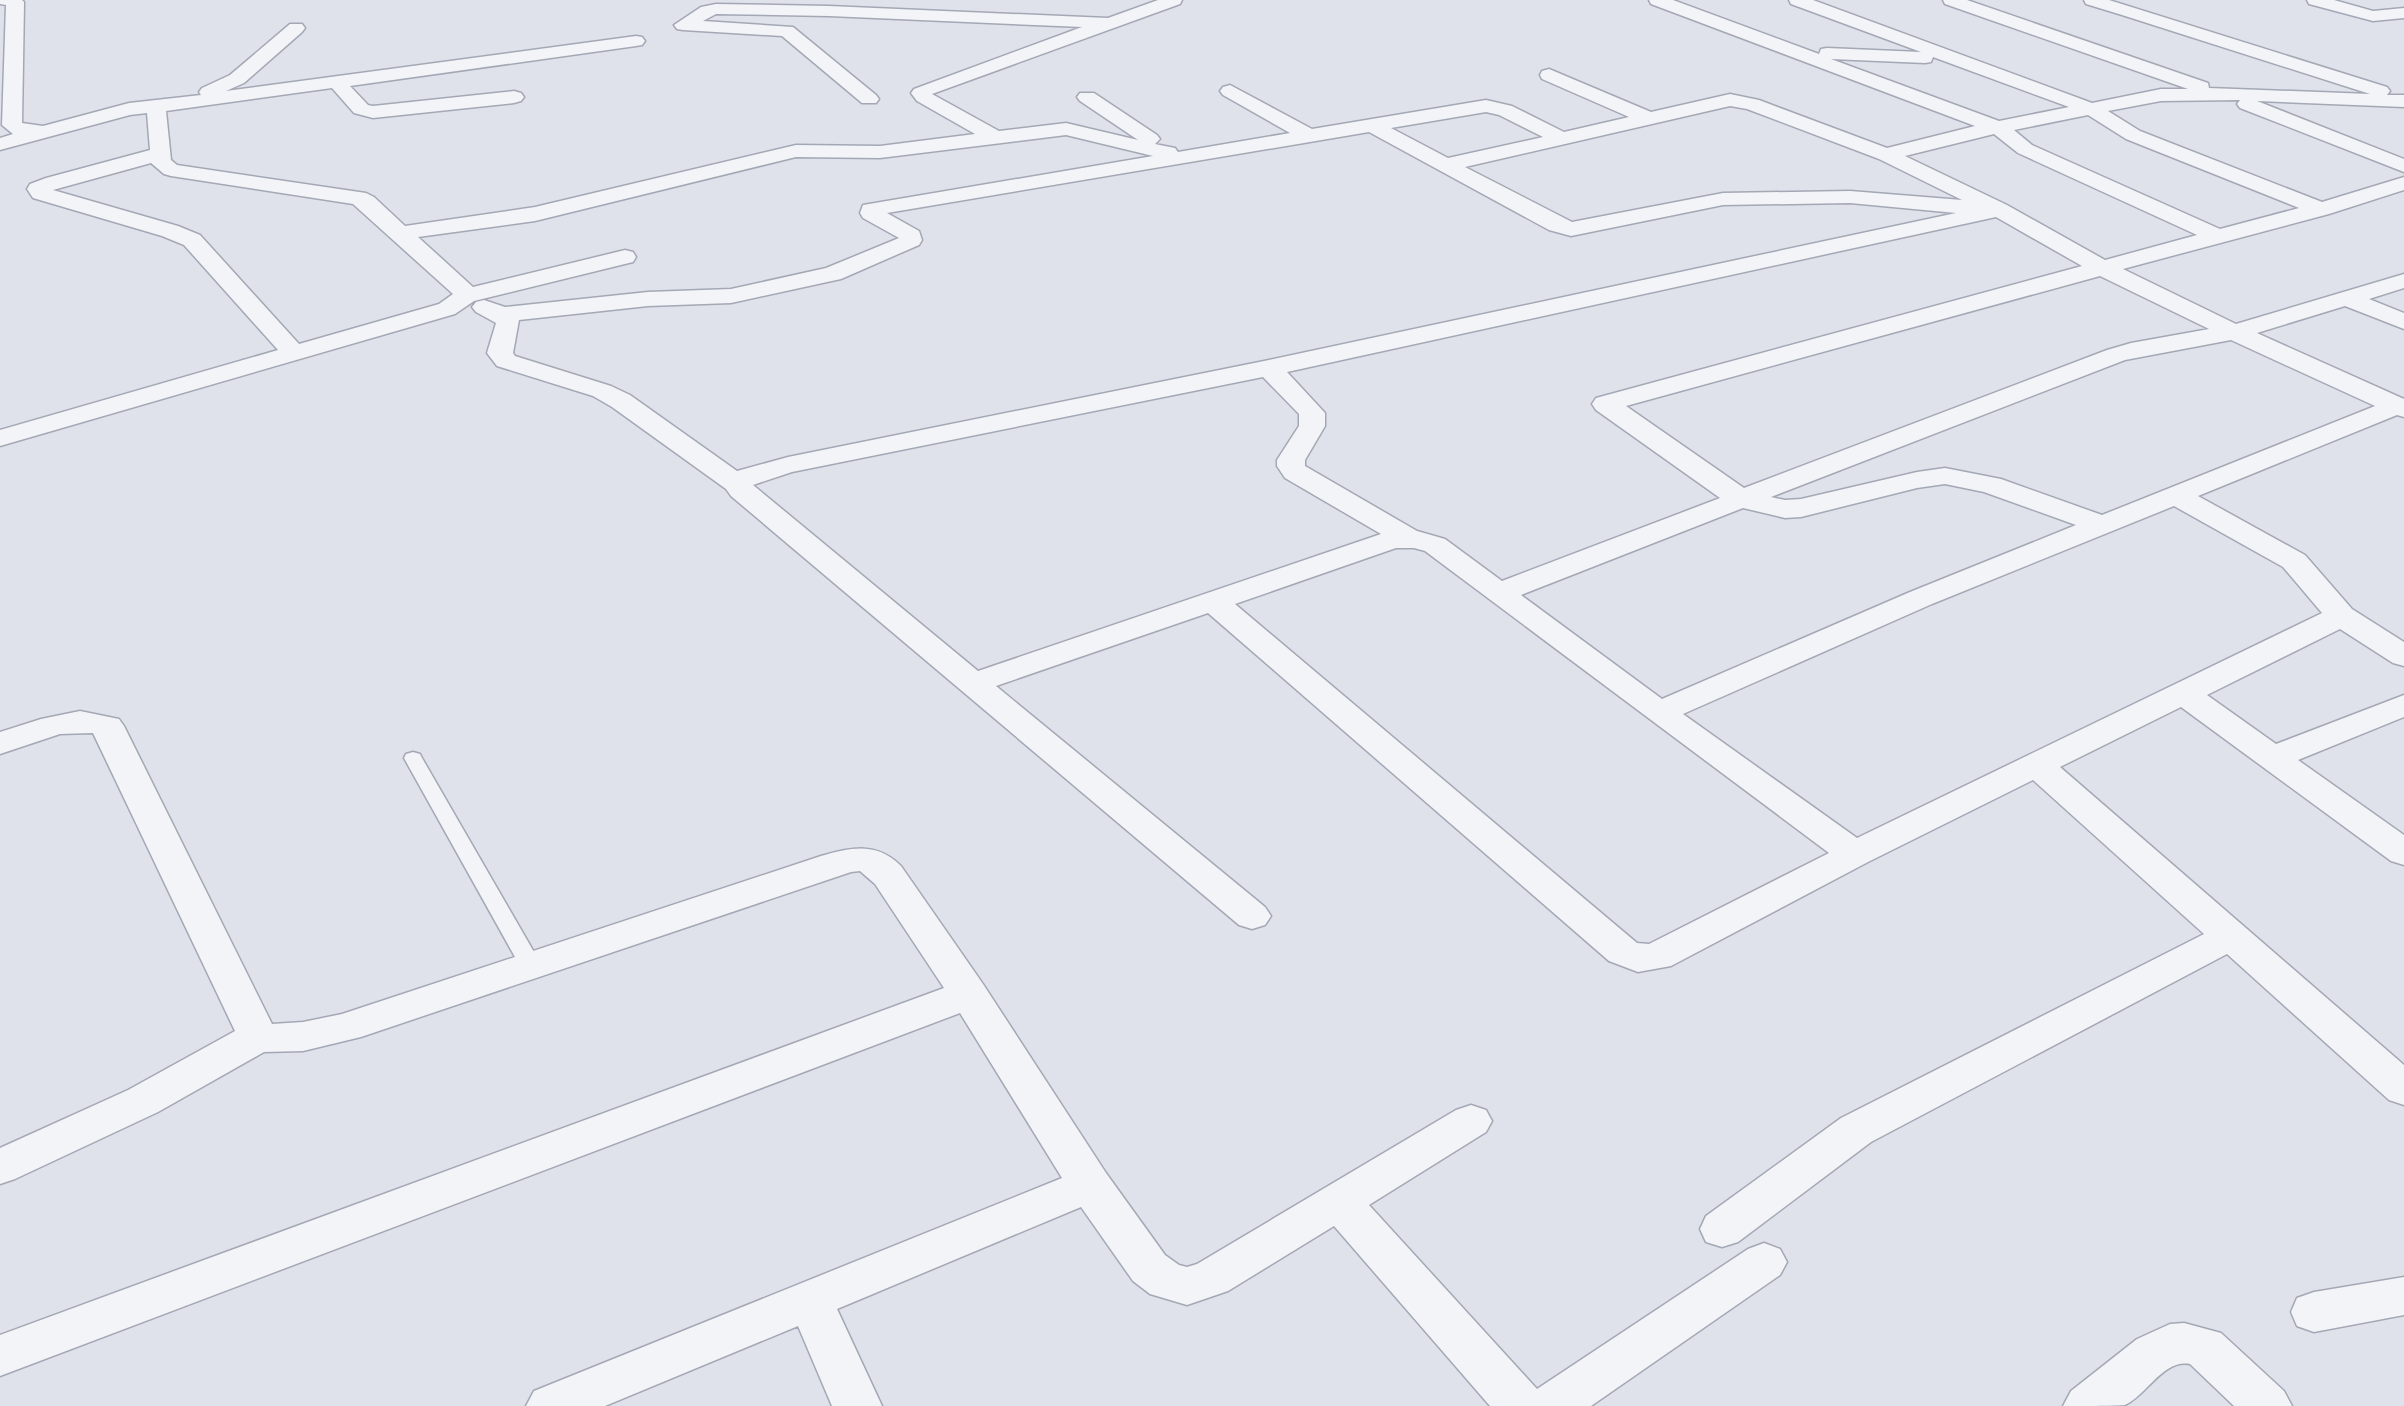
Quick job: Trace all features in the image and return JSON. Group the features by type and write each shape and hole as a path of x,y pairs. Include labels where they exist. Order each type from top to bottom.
{"street":[{"path":"2,0 15,2 7,74 12,125 20,130 43,132"},
{"path":"829,11 919,0"},
{"path":"994,137 924,97 921,93 1174,0"},
{"path":"1664,2 1696,0"},
{"path":"1797,0 2091,109 2133,135 2321,209"},
{"path":"1951,0 2222,94 2404,166"},
{"path":"2092,0 2196,34 2321,70 2404,100"},
{"path":"2315,0 2373,16 2404,13"},
{"path":"1664,2 1999,128 2025,149 2219,237"},
{"path":"869,99 787,31 683,26 712,9 767,5 829,11 1109,23"},
{"path":"176,104 237,79 296,28"},
{"path":"0,144 129,109 636,41"},
{"path":"1797,51 1957,59"},
{"path":"1549,75 1648,118"},
{"path":"337,82 361,109 373,112 513,98"},
{"path":"1230,91 1308,135"},
{"path":"1886,155 1970,133 2161,95 2222,94 2404,100"},
{"path":"1086,97 1168,152"},
{"path":"1446,165 1717,101 1741,101 1886,155 1999,210 2102,268 2234,332 2401,408"},
{"path":"152,107 156,110 161,162 171,170 358,198 462,288 462,299"},
{"path":"502,315 640,300 731,296 833,274 911,240 911,236 871,213 878,208 943,199 1190,154 1473,108 1495,107 1561,138"},
{"path":"1371,125 1557,225 1571,229 1723,199 1850,197 1999,210"},
{"path":"400,233 535,214 796,151 880,152 1057,129 1075,130 1147,149 1190,154"},
{"path":"160,154 53,182 38,189 41,193 170,231 192,240 294,353"},
{"path":"2104,525 1991,485 1945,476 1917,480 1801,508 1785,509 1740,499 1605,404 2321,209 2404,183"},
{"path":"738,484 745,477 772,469 1269,368 1999,210"},
{"path":"0,438 447,309 462,299 626,257"},
{"path":"1500,592 2116,355 2131,350 2234,332 2404,281"},
{"path":"462,299 502,315 508,322 500,353 507,361 602,391 621,401 738,484 741,490 1252,916"},
{"path":"2348,299 2404,322"},
{"path":"1269,368 1312,413 1312,426 1291,460 1290,466 1295,472 1408,538 1435,545 1855,854"},
{"path":"1659,712 1921,598 2401,408"},
{"path":"2177,496 2294,561 2342,615 2404,656"},
{"path":"973,683 1392,540 1408,538"},
{"path":"1214,602 1623,952 1638,959 1657,957 1855,854 2342,615"},
{"path":"2183,693 2404,853"},
{"path":"2273,758 2404,705"},
{"path":"0,744 50,727 70,723 96,721 107,726 258,1037"},
{"path":"2038,766 2404,1089"},
{"path":"0,1167 143,1101 258,1037 276,1040 303,1038 347,1027 860,857 876,862 888,875 969,994 1090,1185 1149,1268 1166,1281 1187,1286 1212,1278 1471,1121"},
{"path":"1722,1229 1856,1130 2231,936"},
{"path":"0,1356 969,994"},
{"path":"551,1406 1090,1185"},
{"path":"1339,1202 1521,1406"},
{"path":"1552,1406 1764,1262"},
{"path":"2314,1312 2404,1296"},
{"path":"810,1300 857,1406"},
{"path":"2088,1406 2154,1353 2170,1344 2184,1342 2204,1347 2267,1406"}],"lane":[{"path":"413,758 531,966"}]}
